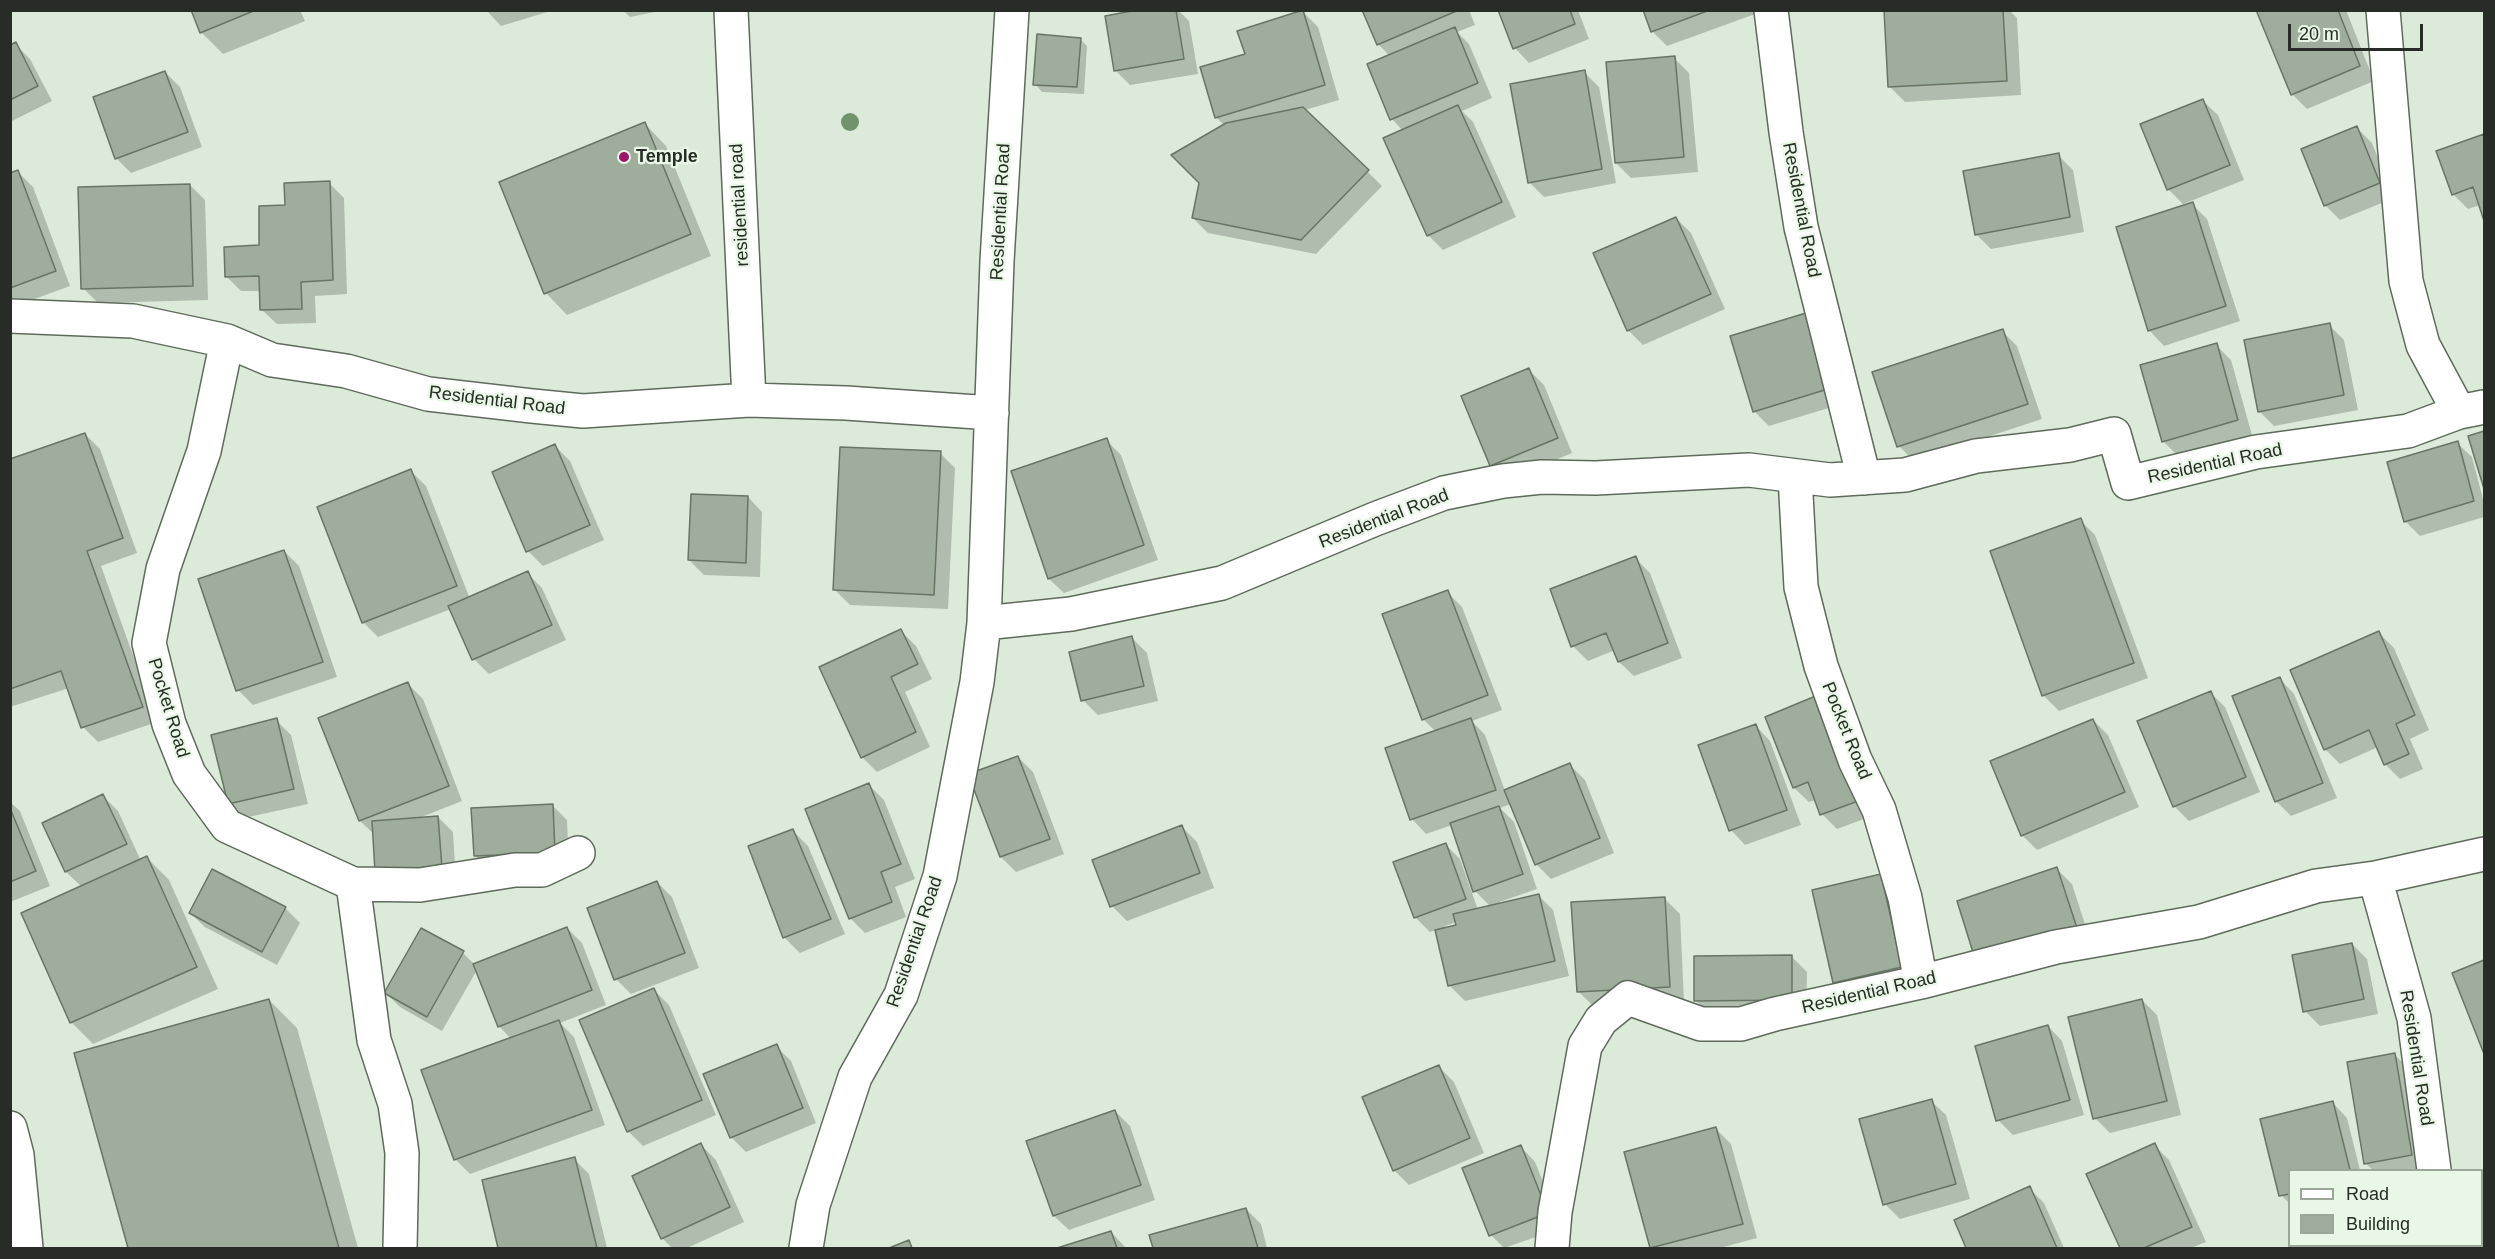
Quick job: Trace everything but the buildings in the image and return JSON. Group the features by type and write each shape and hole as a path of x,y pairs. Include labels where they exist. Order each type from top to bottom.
{"street":[{"name":"residential road","path":"731,10 749,400"},
{"name":"Residential Road","path":"806,1248 813,1205 855,1077 901,995 940,876 977,682 984,623 997,261 1012,10"},
{"name":"Residential Road","path":"1772,10 1786,132 1801,227 1864,478"},
{"name":"Residential Road","path":"984,623 1071,614 1222,583 1434,497 1503,481 1542,477 1596,478 1749,470 1830,480 1905,475 1976,456 2070,445 2114,435 2128,483 2256,452 2408,431 2472,410 2423,345 2406,281 2383,10"},
{"name":"Residential Road","path":"10,316 133,321 227,341 272,360 346,371 428,394 532,406 583,411 749,400 846,403 992,413"},
{"name":"Pocket Road","path":"227,341 204,451 163,569 149,643 170,724 189,774 227,826 353,884 420,885 515,870 542,870 578,853"},
{"name":"Pocket Road","path":"1795,476 1801,587 1821,666 1855,760 1880,810 1905,898 1921,982"},
{"name":"Residential Road","path":"1552,1248 1555,1212 1585,1046 1601,1020 1628,998 1701,1024 1741,1024 1775,1014 1921,982 2056,947 2199,922 2316,886 2375,878 2484,855"},
{"name":"Residential Road","path":"2375,878 2414,1018 2434,1169"},
{"path":"353,884 374,1040 395,1104 402,1153 400,1248"},
{"path":"10,1128 17,1155 26,1248"}],"place":[{"name":"Temple","path":"624,157"}]}
